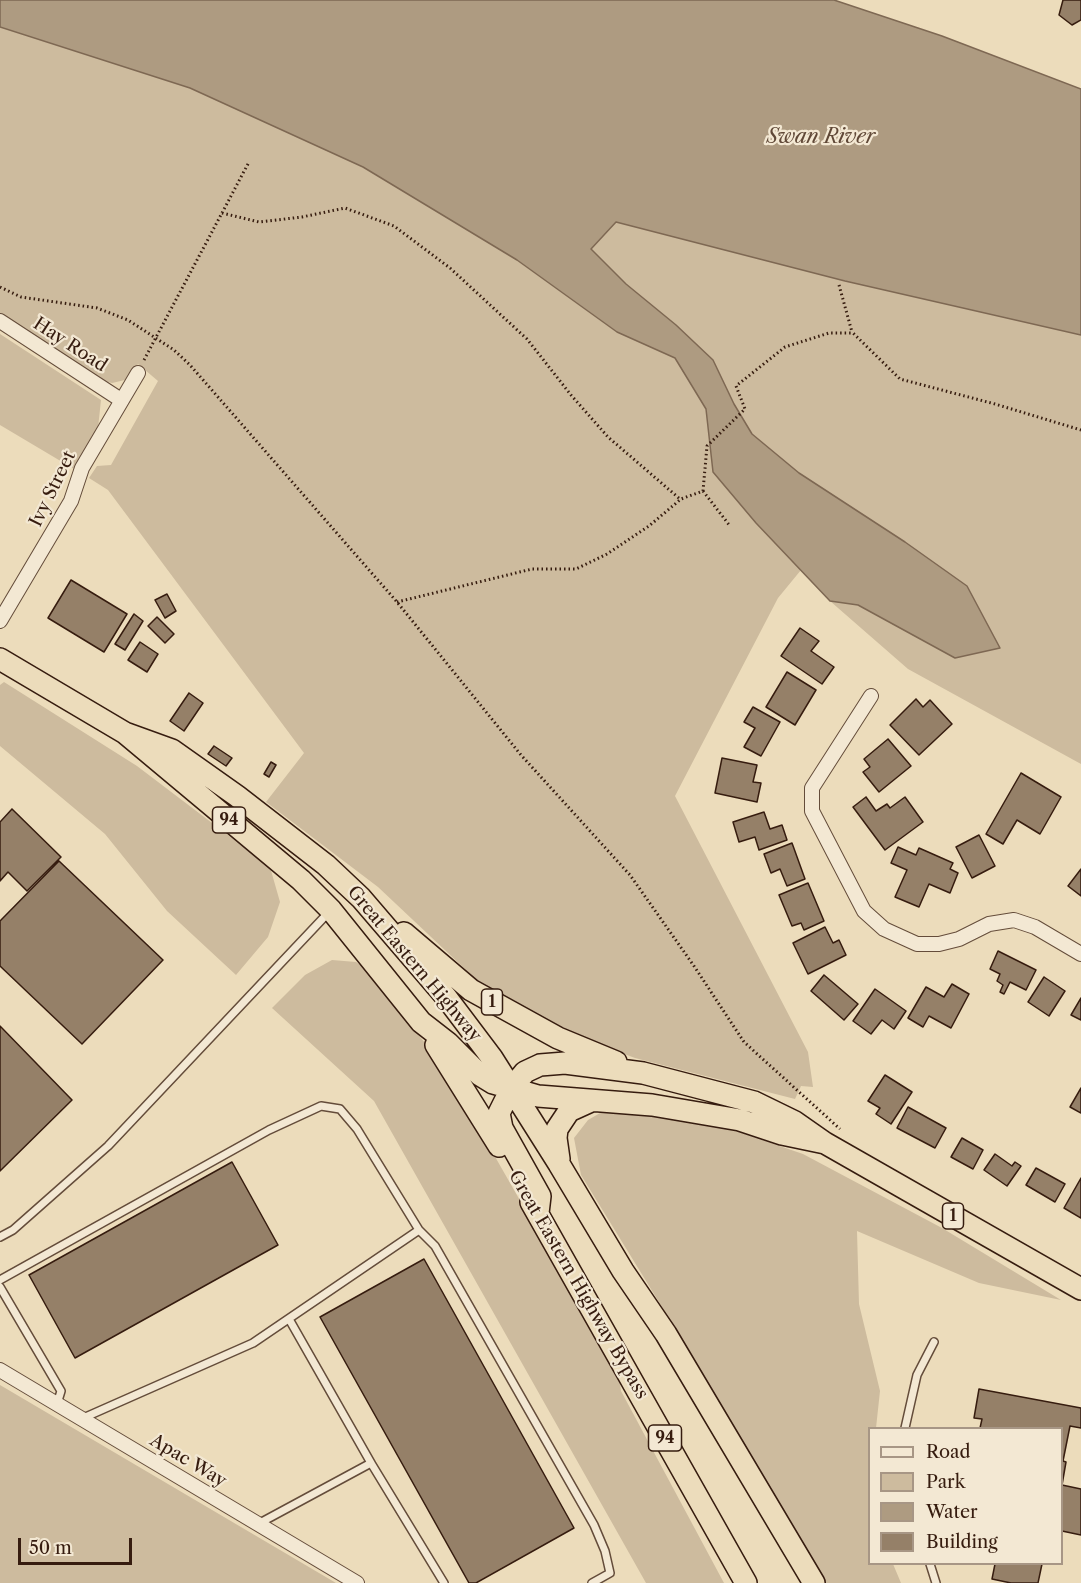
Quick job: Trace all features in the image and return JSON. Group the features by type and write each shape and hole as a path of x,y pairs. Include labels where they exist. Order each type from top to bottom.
{"highway":[{"name":"Great Eastern Highway","path":"0,659 125,733 301,880 331,910 421,1022 448,1043 480,1075 511,1089 538,1096 652,1105 740,1120 782,1134 832,1135"},
{"name":"Great Eastern Highway","path":"125,733 172,750 237,796 326,865 361,898 446,997 492,1058 511,1089"},
{"name":"1","path":"361,898 471,990 558,1038 643,1073"},
{"name":"Great Eastern Highway Bypass","path":"421,1022 479,1111 746,1583"},
{"name":"Great Eastern Highway","path":"538,1213 540,1196 502,1128 499,1113 511,1089 525,1072 540,1065 565,1063 643,1073 754,1102 795,1122 832,1135 1081,1289"},
{"name":"94","path":"511,1089 623,1271 666,1334 814,1583"},
{"path":"559,1164 557,1129 569,1111 592,1101"}],"street":[{"name":"Hay Road","path":"0,321 121,400"},
{"name":"Ivy Street","path":"0,621 71,501 81,468 138,373"},
{"path":"871,696 812,788 812,811 864,911 884,929 917,944 949,942 989,924 1014,920 1035,927 1081,954"},
{"name":"Apac Way","path":"0,1370 357,1583"}],"lane":[{"path":"0,1237 13,1230 108,1146 331,910"},
{"path":"0,1280 269,1130 321,1106 340,1109 357,1129 419,1230 435,1246 594,1525 610,1572 592,1583"},
{"path":"81,1419 253,1343 419,1230"},
{"path":"0,1287 61,1391 57,1404"},
{"path":"289,1319 371,1463 444,1583"},
{"path":"905,1427 917,1375 934,1342"},
{"path":"258,1524 371,1463"},
{"path":"931,1565 936,1583"}],"path":[{"path":"138,373 249,162"},
{"path":"222,213 259,222 302,217 345,208 394,226 450,268 527,339 570,395 608,437 681,499"},
{"path":"839,285 853,333 878,360 900,379 1081,430"},
{"path":"0,287 21,297 97,308 128,320 156,337 190,365 397,602 521,754 630,875 744,1042 832,1135"},
{"path":"730,526 703,491 706,446 746,409 736,386 785,346 829,333 853,333"},
{"path":"397,602 532,569 576,569 607,554 649,526 681,499 703,491"}],"green space":[{"path":"0,27 190,88 363,167 517,260 617,332 675,358 706,409 713,472 801,570 778,598 675,796 808,1052 813,1087 801,1086 795,1099 635,1058 555,1028 482,985 378,887 266,802 304,753 108,490 89,478 97,466 111,465 158,381 138,364 125,380 112,383 96,379 0,315"},
{"path":"616,222 845,281 1081,335 1081,764 908,669 830,601 858,605 955,658 799,473 752,434 734,404 713,360 676,325 626,284 591,249"},
{"path":"0,334 101,400 98,428 74,469 0,425"},
{"path":"4,682 137,766 270,867 280,902 268,937 236,975 167,911 105,834 0,746 0,685"},
{"path":"332,960 356,962 370,972 445,1069 619,1374 621,1391 724,1583 646,1583 374,1101 272,1008 305,975"},
{"path":"607,1109 721,1126 803,1154 942,1228 1061,1300 979,1283 857,1231 859,1304 880,1391 876,1427 868,1427 868,1565 893,1565 901,1583 826,1583 581,1175 574,1138 588,1120"},
{"path":"0,1385 336,1583 0,1583"}],"water":[{"name":"Swan River","path":"0,0 834,0 942,36 1081,89 1081,335 845,281 616,222 591,249 626,284 676,325 713,360 734,404 752,434 799,473 905,542 967,586 1000,648 955,658 858,605 830,601 756,523 713,472 706,409 675,358 617,332 517,260 363,167 190,88 0,27"}],"building":[{"path":"1063,0 1081,0 1081,20 1072,25 1059,15"},
{"path":"71,580 127,614 104,652 48,618"},
{"path":"167,594 176,611 165,618 155,600"},
{"path":"134,614 143,621 125,650 115,644"},
{"path":"157,617 174,634 165,643 148,626"},
{"path":"800,628 819,641 811,651 834,667 822,684 781,656"},
{"path":"140,642 158,654 147,672 128,660"},
{"path":"787,672 816,690 795,725 766,707"},
{"path":"189,693 203,703 184,731 170,721"},
{"path":"916,699 923,707 930,700 952,724 919,755 890,725"},
{"path":"753,707 780,722 761,756 744,747 755,728 744,722"},
{"path":"888,739 911,766 879,792 863,772 870,767 864,759"},
{"path":"214,746 232,758 226,766 208,754"},
{"path":"722,758 757,765 753,782 761,783 757,802 715,793"},
{"path":"271,762 276,765 269,777 264,774"},
{"path":"1021,773 1061,797 1040,834 1017,820 1003,844 986,834"},
{"path":"866,797 876,811 887,804 890,808 905,797 923,822 885,850 853,807"},
{"path":"12,809 61,857 27,891 8,872 0,881 0,822"},
{"path":"764,812 770,829 782,825 787,840 759,850 755,837 739,842 733,822"},
{"path":"979,835 995,866 972,878 956,847"},
{"path":"792,843 805,879 787,886 780,869 771,873 764,854"},
{"path":"898,847 916,855 919,848 953,863 950,869 958,873 950,893 929,884 919,907 895,897 907,870 891,863"},
{"path":"59,861 163,960 82,1044 0,966 0,921"},
{"path":"1081,869 1081,896 1068,886"},
{"path":"808,883 824,921 804,930 801,923 792,926 779,895"},
{"path":"825,927 833,943 839,940 846,955 808,974 793,943"},
{"path":"998,951 1036,970 1026,990 1010,982 1004,994 1000,992 1003,985 997,981 1000,974 990,969"},
{"path":"824,975 858,1004 844,1020 811,991"},
{"path":"1044,977 1065,991 1049,1016 1028,1002"},
{"path":"952,984 969,994 951,1028 929,1016 923,1027 908,1018 926,987 944,997"},
{"path":"875,989 906,1011 894,1029 882,1020 871,1034 853,1021"},
{"path":"1081,998 1081,1020 1071,1015"},
{"path":"0,1026 72,1100 0,1171"},
{"path":"885,1075 912,1092 891,1124 876,1114 880,1108 868,1101"},
{"path":"1081,1088 1081,1113 1070,1107"},
{"path":"908,1107 946,1128 935,1148 897,1128"},
{"path":"962,1138 983,1150 973,1169 951,1157"},
{"path":"995,1154 1012,1166 1015,1162 1021,1166 1007,1186 984,1170"},
{"path":"232,1162 278,1245 75,1358 29,1275"},
{"path":"1036,1168 1065,1184 1055,1202 1026,1185"},
{"path":"1081,1178 1081,1218 1064,1208"},
{"path":"424,1259 574,1528 476,1583 469,1583 320,1317"},
{"path":"979,1389 1081,1408 1081,1428 1070,1426 1063,1461 1063,1427 980,1427 982,1419 974,1418"},
{"path":"1063,1461 1066,1462 1063,1479"},
{"path":"1063,1485 1081,1489 1081,1535 1063,1531"},
{"path":"995,1565 1042,1565 1038,1583 1011,1583 992,1579"}]}
